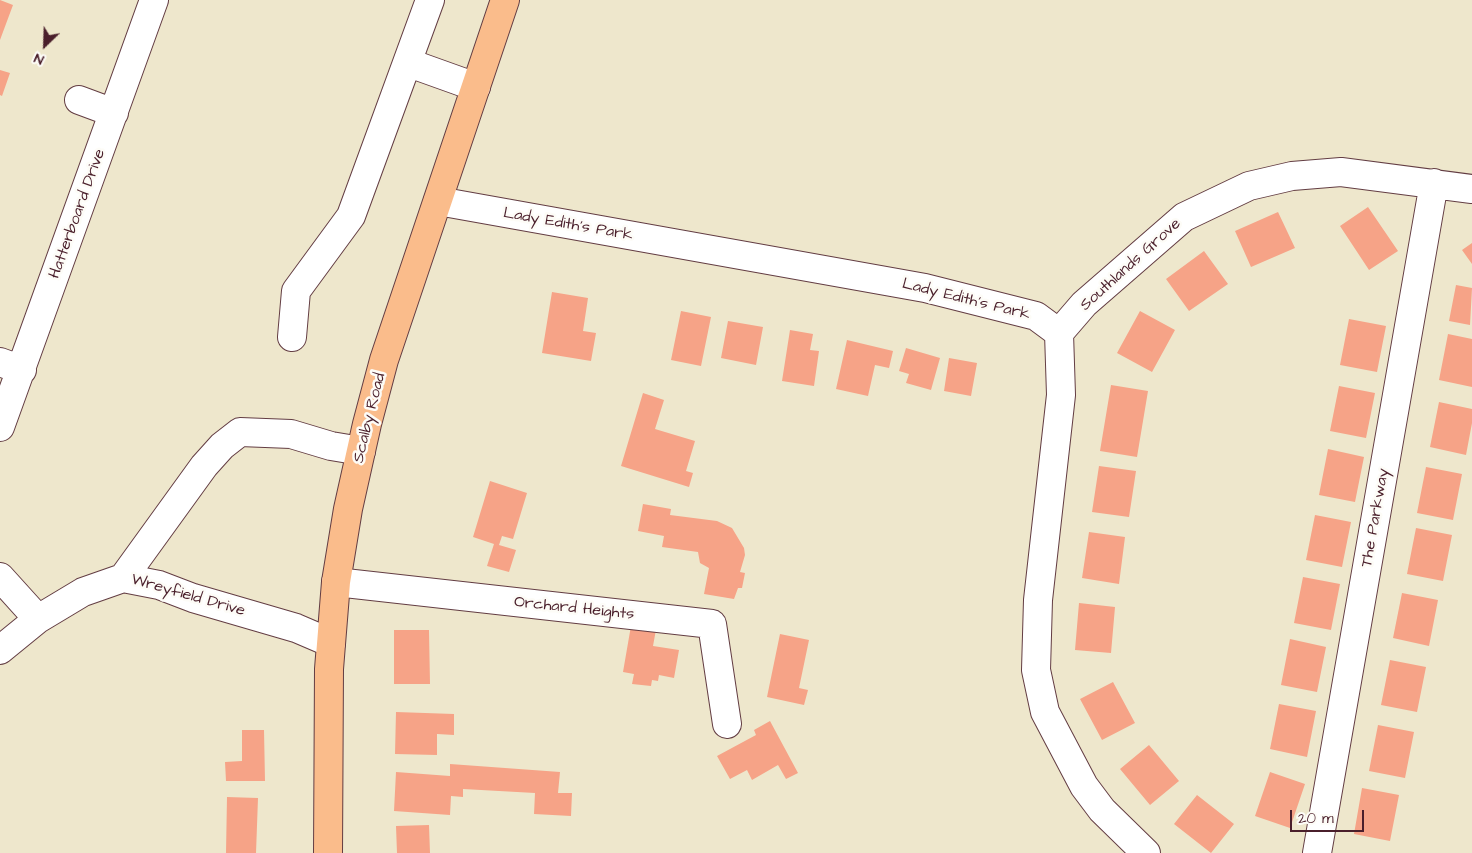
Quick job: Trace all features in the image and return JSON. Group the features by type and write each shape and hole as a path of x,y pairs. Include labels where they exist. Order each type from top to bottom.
{"highway":[{"name":"Scalby Road","path":"328,853 328,712 331,643 336,582 348,509 384,360 505,0"}],"street":[{"name":"Hatterboard Drive","path":"0,427 11,366 114,113 154,0"},
{"path":"292,337 296,291 351,216 409,62 430,0"},
{"path":"409,62 476,87"},
{"path":"79,100 114,113"},
{"name":"Southlands Grove","path":"1059,333 1084,304 1184,217 1249,186 1292,176 1341,172 1472,189"},
{"name":"The Parkway","path":"1317,853 1434,183"},
{"name":"Lady Edith's Park","path":"438,201 926,288 1036,316 1059,333"},
{"path":"1059,333 1061,395 1038,600 1036,670 1045,712 1066,754 1084,786 1133,849"},
{"path":"123,578 204,466 222,446 240,432 291,434 331,446 361,451"},
{"path":"0,577 38,619"},
{"name":"Wreyfield Drive","path":"0,650 38,619 83,592 123,578 158,585 193,598 296,628 331,643"},
{"name":"Orchard Heights","path":"336,582 712,624 727,724"}],"building":[{"path":"0,0 13,5 0,40"},
{"path":"0,70 10,73 2,96 0,95"},
{"path":"1368,207 1398,251 1369,270 1340,226"},
{"path":"1278,212 1295,248 1251,267 1235,231"},
{"path":"1472,243 1472,264 1462,250"},
{"path":"1204,251 1228,284 1189,311 1166,279"},
{"path":"1456,285 1472,288 1470,325 1449,321"},
{"path":"552,292 588,298 583,331 596,333 591,361 542,353"},
{"path":"681,311 711,317 701,366 671,360"},
{"path":"1140,311 1175,330 1152,372 1117,353"},
{"path":"1349,319 1386,326 1377,372 1340,365"},
{"path":"728,321 763,327 756,365 721,358"},
{"path":"790,330 813,334 810,350 819,351 814,386 782,381"},
{"path":"1448,334 1472,339 1472,387 1439,380"},
{"path":"847,340 893,351 889,368 875,365 868,396 836,389"},
{"path":"906,348 940,358 931,390 906,383 909,374 899,371"},
{"path":"949,358 977,363 971,396 944,391"},
{"path":"1111,385 1148,391 1137,457 1100,451"},
{"path":"1339,386 1375,393 1366,438 1330,431"},
{"path":"643,393 664,400 655,429 695,441 686,471 693,473 689,487 621,466"},
{"path":"1439,402 1472,409 1472,423 1466,455 1430,447"},
{"path":"1328,449 1364,457 1355,502 1319,495"},
{"path":"1099,466 1136,471 1129,517 1092,512"},
{"path":"1426,467 1462,474 1453,520 1417,513"},
{"path":"490,481 527,493 513,539 502,536 499,545 516,550 509,572 487,566 494,544 473,537"},
{"path":"643,504 671,509 670,515 717,521 732,528 744,548 745,555 740,572 745,573 742,588 738,588 734,599 704,594 709,568 700,563 698,552 662,547 664,536 638,531"},
{"path":"1315,515 1351,522 1342,567 1306,560"},
{"path":"1416,528 1452,535 1443,581 1407,574"},
{"path":"1089,532 1125,537 1119,584 1082,578"},
{"path":"1303,577 1340,584 1331,630 1294,623"},
{"path":"1402,593 1438,600 1429,646 1393,638"},
{"path":"1079,603 1115,607 1111,653 1075,650"},
{"path":"632,620 657,624 653,646 679,650 674,678 659,675 658,681 652,680 651,686 632,684 634,674 623,672"},
{"path":"394,630 429,630 430,684 394,684"},
{"path":"780,634 809,640 799,688 808,690 804,705 767,697"},
{"path":"1290,639 1326,647 1317,692 1281,685"},
{"path":"1390,660 1426,667 1417,712 1381,705"},
{"path":"1113,682 1135,723 1102,740 1080,699"},
{"path":"1279,704 1316,711 1307,757 1270,749"},
{"path":"396,712 454,714 454,735 437,734 437,755 395,754"},
{"path":"770,721 798,773 786,779 778,765 752,780 747,770 730,779 717,756 756,735 754,730"},
{"path":"1378,725 1414,732 1405,778 1369,771"},
{"path":"242,730 264,730 265,781 226,781 225,762 242,761"},
{"path":"1149,745 1179,781 1150,805 1120,769"},
{"path":"450,764 560,772 558,793 572,793 571,816 534,814 535,793 463,789 463,797 451,796 450,815 394,811 396,772 450,776"},
{"path":"1270,772 1305,784 1290,828 1255,816"},
{"path":"1362,788 1399,795 1390,841 1354,834"},
{"path":"1197,795 1234,824 1211,853 1174,824"},
{"path":"227,797 258,798 256,853 226,853"},
{"path":"429,825 430,853 397,853 396,826"}]}
